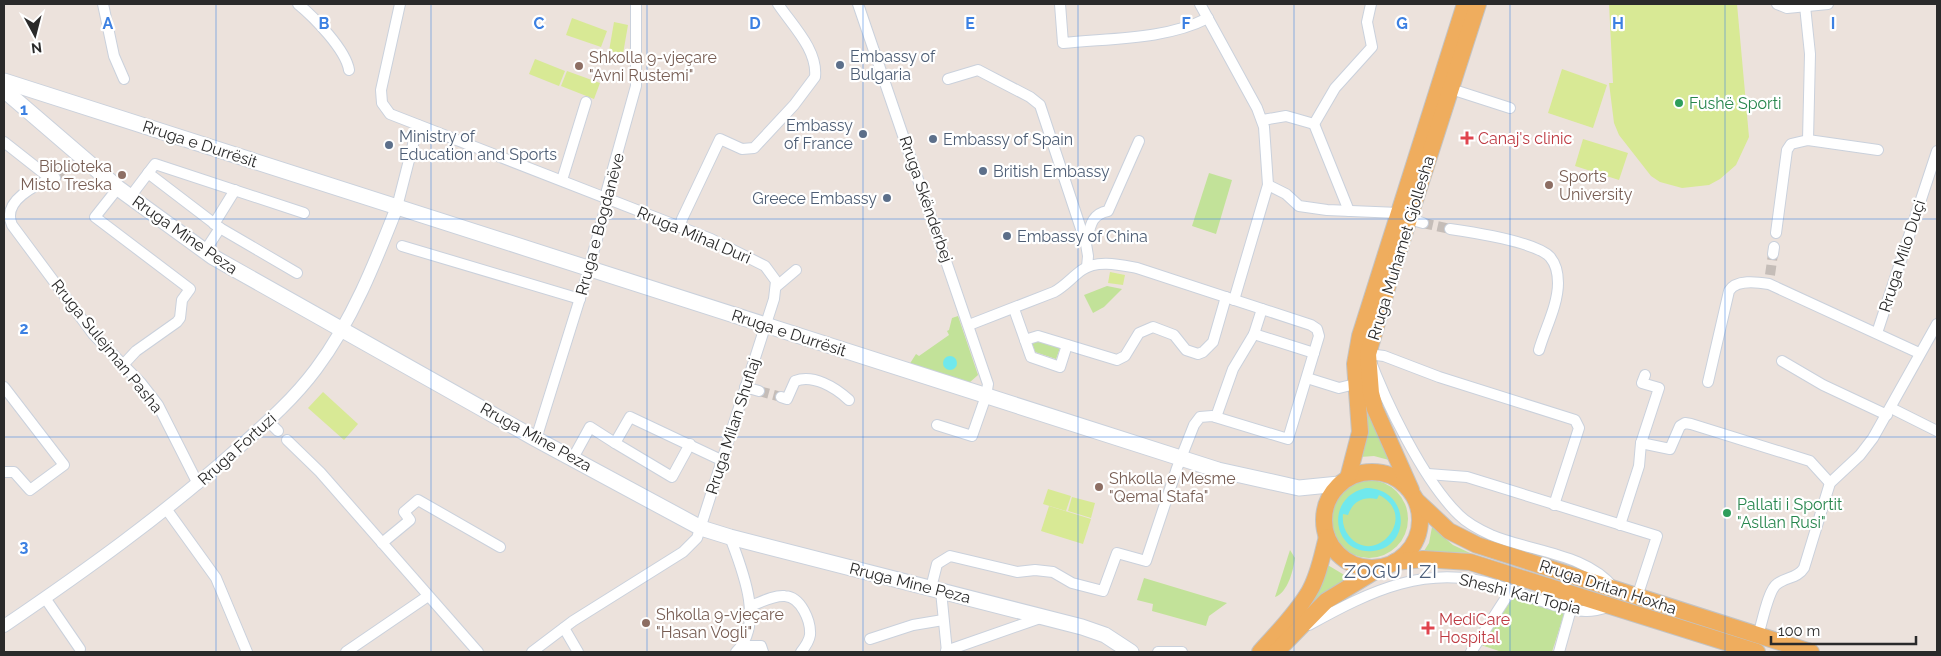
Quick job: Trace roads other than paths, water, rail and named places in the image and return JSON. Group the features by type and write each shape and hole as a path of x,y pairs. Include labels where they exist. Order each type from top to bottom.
{"main road":[{"name":"Rruga Muhamet Gjollesha","path":"1343,481 1360,432 1355,364 1360,336 1410,218 1465,4"},
{"name":"Rruga Muhamet Gjollesha","path":"1414,496 1375,409 1371,393 1368,354 1478,4"},
{"name":"Rruga e Durrësit","path":"4,81 1218,470 1284,486 1306,488 1343,481"},
{"name":"Rruga Mine Peza","path":"4,90 29,112 73,157 205,251 270,290 536,439 701,528 730,538 1044,617 1105,635 1131,652"},
{"path":"29,112 29,97 37,93 44,94"},
{"path":"1276,652 1326,601 1355,581 1390,564 1412,547 1418,536 1420,524 1414,496 1403,482 1382,472 1370,471 1343,481 1332,493 1324,514 1327,537 1332,547 1350,563 1361,567 1390,564"},
{"name":"Rruga Dritan Hoxha","path":"1414,496 1449,531 1476,545 1811,652"},
{"path":"1260,652 1296,611 1310,591 1327,537"},
{"name":"Rruga Dritan Hoxha","path":"1390,564 1423,559 1470,562 1757,652"}],"street":[{"path":"102,4 114,56 124,79"},
{"path":"298,4 314,19 346,58 348,70"},
{"name":"Rruga Mihal Duri","path":"400,4 380,90 382,103 390,114 711,239 765,266 774,276 777,286"},
{"name":"Rruga e Bogdanëve","path":"536,439 589,269 636,86 636,4"},
{"path":"680,227 720,138 742,149 754,148 815,78 811,57 802,36 778,4"},
{"name":"Rruga Skënderbej","path":"858,4 969,325 988,384 986,396"},
{"path":"1060,4 1063,43 1169,32 1192,26 1208,18"},
{"path":"1025,340 1038,336 1117,360 1125,356 1139,333 1153,328 1174,334 1186,350 1198,354 1203,352 1213,342 1268,185 1263,120 1200,4"},
{"path":"1314,124 1335,88 1372,47 1367,22 1370,4"},
{"path":"1777,4 1782,8 1828,4"},
{"path":"1805,6 1810,54 1808,140"},
{"path":"948,79 978,70 1036,100 1044,113 1086,244 1087,267"},
{"path":"1451,90 1510,108"},
{"path":"562,180 586,102"},
{"path":"1263,120 1286,116 1314,124"},
{"path":"1314,124 1349,211"},
{"path":"397,207 418,125"},
{"path":"1086,244 1092,220 1096,214 1108,211 1139,140"},
{"path":"1776,233 1787,150 1791,144 1808,140 1878,150"},
{"name":"Rruga Sulejman Pasha","path":"4,142 53,179 43,182 15,201 10,209 7,222 93,334 141,383 158,405 198,484"},
{"name":"Rruga Milo Duçi","path":"1877,333 1937,151"},
{"path":"123,365 136,351 177,322 180,318 182,300 190,288 119,237 95,217 148,173 155,164 304,213"},
{"path":"148,173 217,226 297,273"},
{"path":"1268,185 1286,194 1300,206 1410,218"},
{"path":"205,251 235,190"},
{"name":"Rruga Fortuzi","path":"4,626 168,510 268,421 310,377 340,329 376,262 397,207"},
{"path":"1450,229 1486,234 1539,250 1549,256 1555,265 1558,285 1539,350"},
{"path":"402,246 580,300"},
{"path":"969,325 1014,309 1064,286 1087,267 1112,264 1131,267 1317,328 1320,336 1288,439 1216,418 1206,416 1197,420 1181,458 1166,506 1162,508 1146,560 1117,553 1105,588 1100,591 1072,583 1058,574 1040,570 1017,572 956,556 950,556 937,564 936,590 943,620 946,652 1044,617"},
{"path":"765,325 777,286 796,270"},
{"path":"1708,382 1731,287 1736,284 1770,280 1919,353"},
{"path":"1014,309 1031,357 1060,367 1067,345"},
{"path":"1216,418 1228,383 1254,334 1262,309"},
{"path":"1758,635 1773,588 1780,582 1800,573 1804,568 1830,483 1860,455 1889,412 1919,353 1937,324"},
{"name":"Rruga Milan Shuflaj","path":"532,652 564,628 692,545 701,528 765,325"},
{"path":"1254,334 1314,353"},
{"path":"1368,354 1393,412 1428,474 1453,508 1469,523 1493,536 1597,570 1616,590"},
{"path":"1368,354 1384,356 1439,377 1575,420 1579,428 1554,505"},
{"path":"1782,361 1823,385 1937,431"},
{"path":"1620,525 1639,466 1641,443 1659,388 1642,383 1645,375"},
{"path":"1307,378 1339,388 1355,384"},
{"path":"780,398 787,399 795,381 807,379 830,386 849,400"},
{"path":"4,387 64,465 30,490 14,472 4,472"},
{"path":"745,387 759,391"},
{"path":"936,425 972,436 986,396"},
{"path":"615,442 630,417 721,460"},
{"path":"268,421 278,431"},
{"path":"1641,443 1670,449 1680,426 1685,423 1691,424 1810,461 1830,483"},
{"path":"573,458 590,427 672,477 690,444"},
{"path":"287,440 320,472 478,652"},
{"path":"1428,474 1467,477 1657,536 1637,597"},
{"path":"382,543 410,520 404,512 418,500 500,547"},
{"path":"168,510 216,578 247,652"},
{"path":"730,538 751,606 739,649 761,646 763,652"},
{"name":"Sheshi Karl Topia","path":"1291,636 1364,595 1420,579 1462,577 1571,609 1586,611 1612,606"},
{"path":"1475,651 1511,590"},
{"path":"346,652 428,596"},
{"path":"751,606 778,596 796,599 801,604 810,628 808,642 801,652"},
{"path":"45,598 80,650"},
{"path":"1558,652 1571,609"},
{"path":"870,640 913,625 943,620"},
{"path":"564,628 578,652"},
{"path":"1158,652 1182,652"}],"water":[{"path":"947,356 953,356 957,363 953,370 947,370 943,366 943,360"},
{"path":"1366,488 1380,491 1391,497 1398,507 1401,518 1400,529 1395,539 1386,547 1373,551 1359,550 1349,544 1342,535 1338,524 1339,513 1344,502 1353,493","holes":["1379,495 1391,504 1395,515 1394,526 1381,543 1370,546 1359,544 1347,534 1343,514 1348,515 1356,503 1367,498 1377,499"]}],"tunnel":[{"path":"55,178 70,161"},
{"path":"1423,223 1450,229"},
{"path":"1770,275 1773,254"},
{"path":"759,391 781,397"}],"place":[{"name":"Embassy of Bulgaria","path":"840,65"},
{"name":"Shkolla 9-vjeçare \"Avni Rustemi\"","path":"579,66"},
{"name":"Fushë Sporti","path":"1679,103"},
{"name":"Embassy of France","path":"863,134"},
{"name":"Canaj's clinic","path":"1467,138"},
{"name":"Embassy of Spain","path":"933,139"},
{"name":"Ministry of Education and Sports","path":"389,145"},
{"name":"British Embassy","path":"983,171"},
{"name":"Biblioteka Misto Treska","path":"122,175"},
{"name":"Sports University","path":"1549,185"},
{"name":"Greece Embassy","path":"887,198"},
{"name":"Embassy of China","path":"1007,236"},
{"name":"Shkolla e Mesme \"Qemal Stafa\"","path":"1099,487"},
{"name":"Pallati i Sportit \"Asllan Rusi\"","path":"1727,513"},
{"name":"Shkolla 9-vjeçare \"Hasan Vogli\"","path":"646,623"},
{"name":"MediCare Hospital","path":"1428,628"}],"district":[{"name":"ZOGU I ZI","path":"1391,571"}]}
